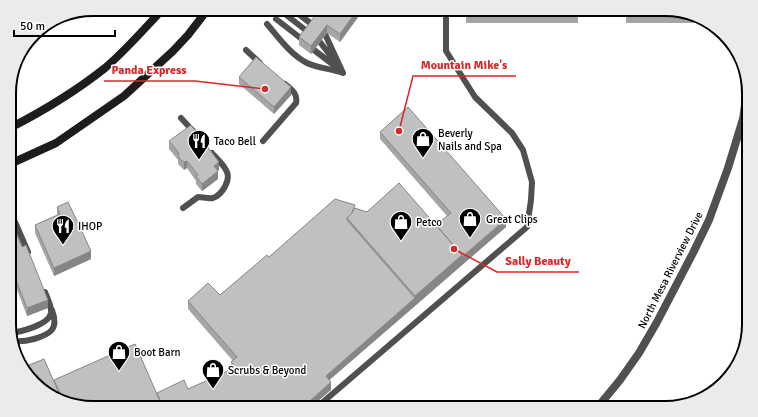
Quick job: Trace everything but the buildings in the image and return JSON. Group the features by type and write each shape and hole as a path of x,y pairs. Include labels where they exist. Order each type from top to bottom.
{"main road":[{"path":"16,125 41,111 75,89 105,67 132,42 156,16"},
{"path":"16,161 56,143 124,96 173,51 203,16"}],"street":[{"name":"North Mesa Riverview Drive","path":"603,401 639,353 693,254 728,168 742,122"}],"lane":[{"path":"288,16 308,32"},
{"path":"301,16 313,25"},
{"path":"324,401 527,227 532,182 523,150 512,133 475,97 446,51 446,16"},
{"path":"276,19 303,40"},
{"path":"267,24 285,46 306,62 318,67 343,72"},
{"path":"326,34 343,72"},
{"path":"320,42 343,72"},
{"path":"246,50 268,69"},
{"path":"314,50 343,72"},
{"path":"263,141 296,103 297,98 295,92 279,78"},
{"path":"182,118 197,136"},
{"path":"183,208 198,197 212,198 217,195 224,188 228,180 227,171 207,147"},
{"path":"16,224 30,257"},
{"path":"18,341 27,341 50,333 54,327 55,317 42,286"},
{"path":"17,332 48,320 51,315 51,307"}],"place":[{"name":"Panda Express","path":"265,89"},
{"name":"Mountain Mike's","path":"399,131"},
{"name":"Beverly Nails and Spa","path":"423,158"},
{"name":"Taco Bell","path":"199,160"},
{"name":"Great Clips","path":"470,238"},
{"name":"Petco","path":"401,242"},
{"name":"IHOP","path":"63,246"},
{"name":"Sally Beauty","path":"454,249"},
{"name":"Boot Barn","path":"119,372"},
{"name":"Scrubs & Beyond","path":"213,390"}]}
